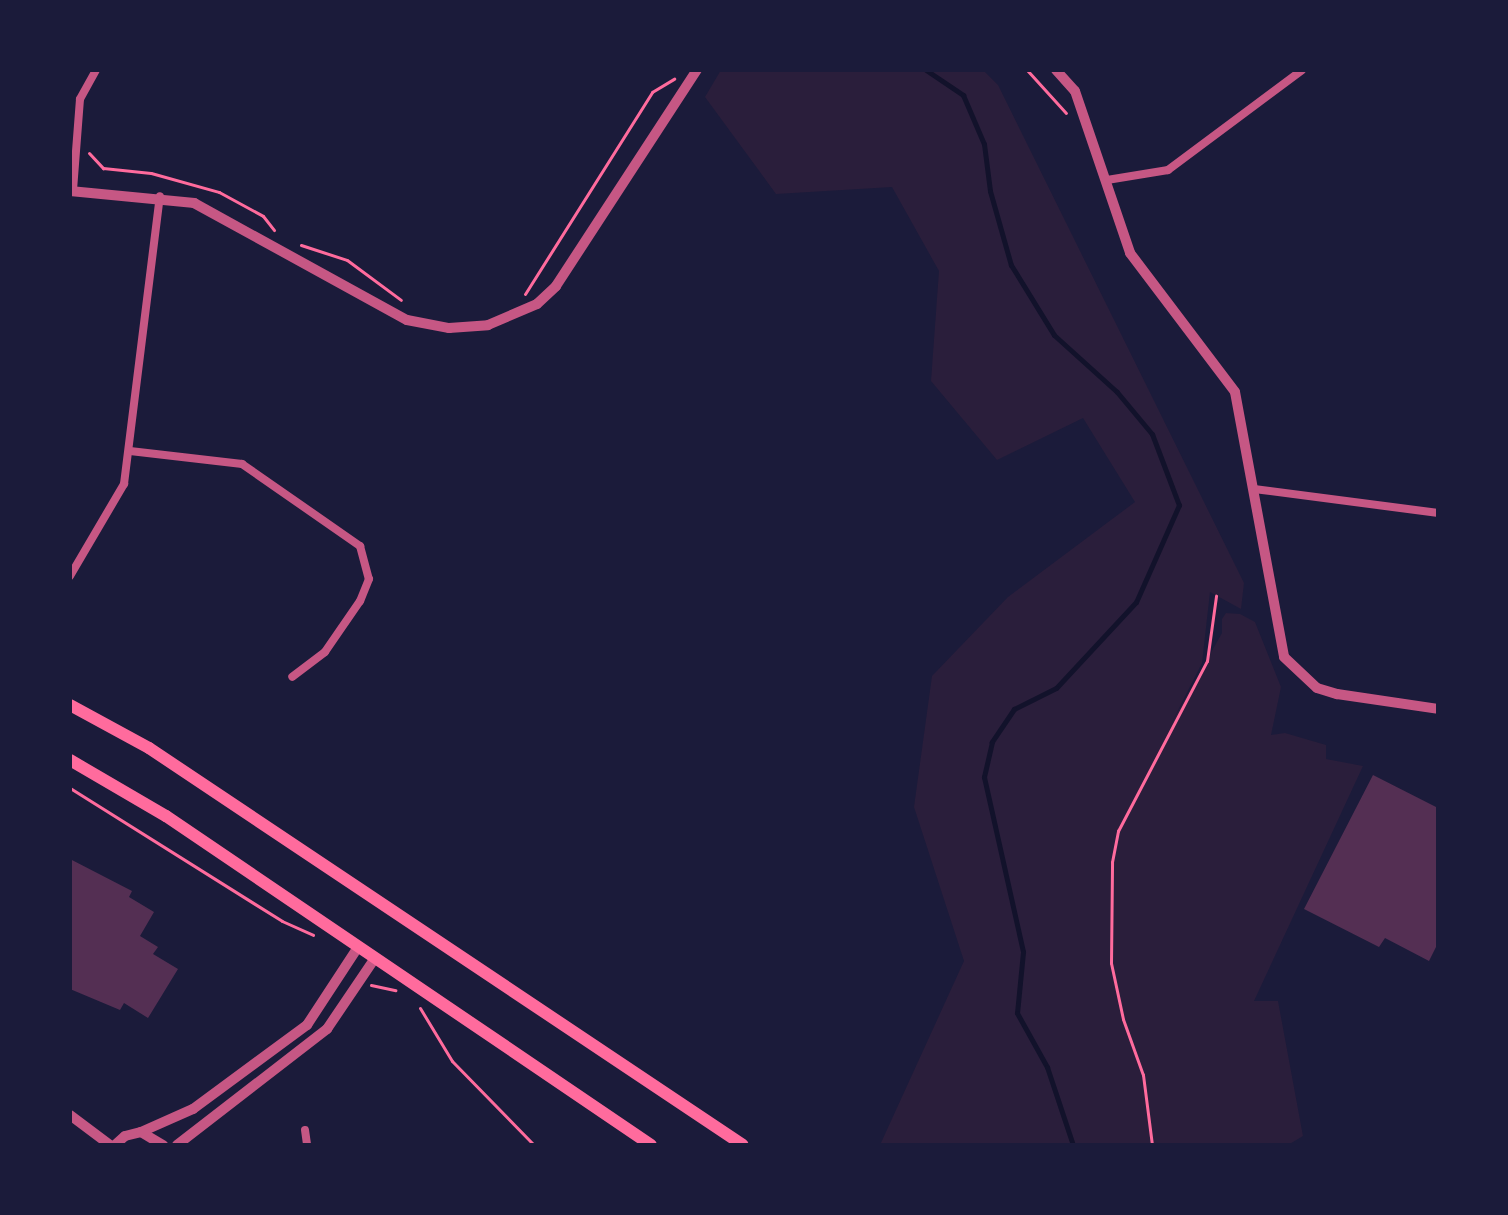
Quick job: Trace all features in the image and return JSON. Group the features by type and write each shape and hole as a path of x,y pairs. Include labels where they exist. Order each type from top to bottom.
{"main road":[{"path":"70,705 149,748 743,1145"},
{"path":"70,760 166,816 651,1145"}],"street":[{"path":"96,70 80,99 71,191 160,196 194,203 407,320 449,328 488,325 537,304 556,286 697,70"},
{"path":"1056,70 1075,91 1130,253 1235,392 1284,657 1327,691 1438,709"},
{"path":"1107,180 1168,170 1302,70"},
{"path":"70,576 118,502 130,451 160,196"},
{"path":"130,451 242,464 360,546 369,579 360,601 325,652 292,677"},
{"path":"1254,489 1438,513"},
{"path":"70,1115 112,1145 125,1136 193,1109 307,1025 358,947"},
{"path":"177,1145 327,1029 375,958"},
{"path":"305,1130 307,1145"},
{"path":"141,1132 163,1145"}],"path":[{"path":"1027,70 1070,118"},
{"path":"516,301 539,274 652,92 679,76"},
{"path":"87,144 90,157 103,168 163,175 219,192 263,216 277,233"},
{"path":"293,241 347,260 407,307"},
{"path":"1152,1145 1143,1075 1123,1019 1111,963 1112,862 1118,831 1207,661 1216,596"},
{"path":"70,788 282,921 324,939"},
{"path":"361,978 406,995"},
{"path":"413,1000 452,1061 534,1145"}],"shaded area":[{"path":"721,70 983,70 998,85 1244,583 1241,609 1210,592 1202,663 1172,722 1222,633 1222,619 1226,613 1240,614 1255,622 1281,687 1271,735 1285,733 1326,745 1326,759 1363,766 1254,1001 1278,1001 1303,1136 1288,1145 880,1145 964,961 914,807 932,676 1008,597 1135,502 1083,418 997,460 931,381 939,271 892,187 776,194 705,97"}],"building":[{"path":"1373,775 1438,808 1438,943 1429,961 1385,938 1379,947 1304,909"},
{"path":"70,859 132,891 129,897 154,912 140,936 158,947 153,954 178,969 148,1018 124,1003 120,1010 70,989"}],"waterway":[{"path":"926,70 963,95 984,144 990,191 1011,265 1054,335 1117,392 1152,434 1179,505 1136,602 1056,688 1014,709 992,742 984,777 1023,952 1017,1013 1047,1067 1073,1145"}]}
